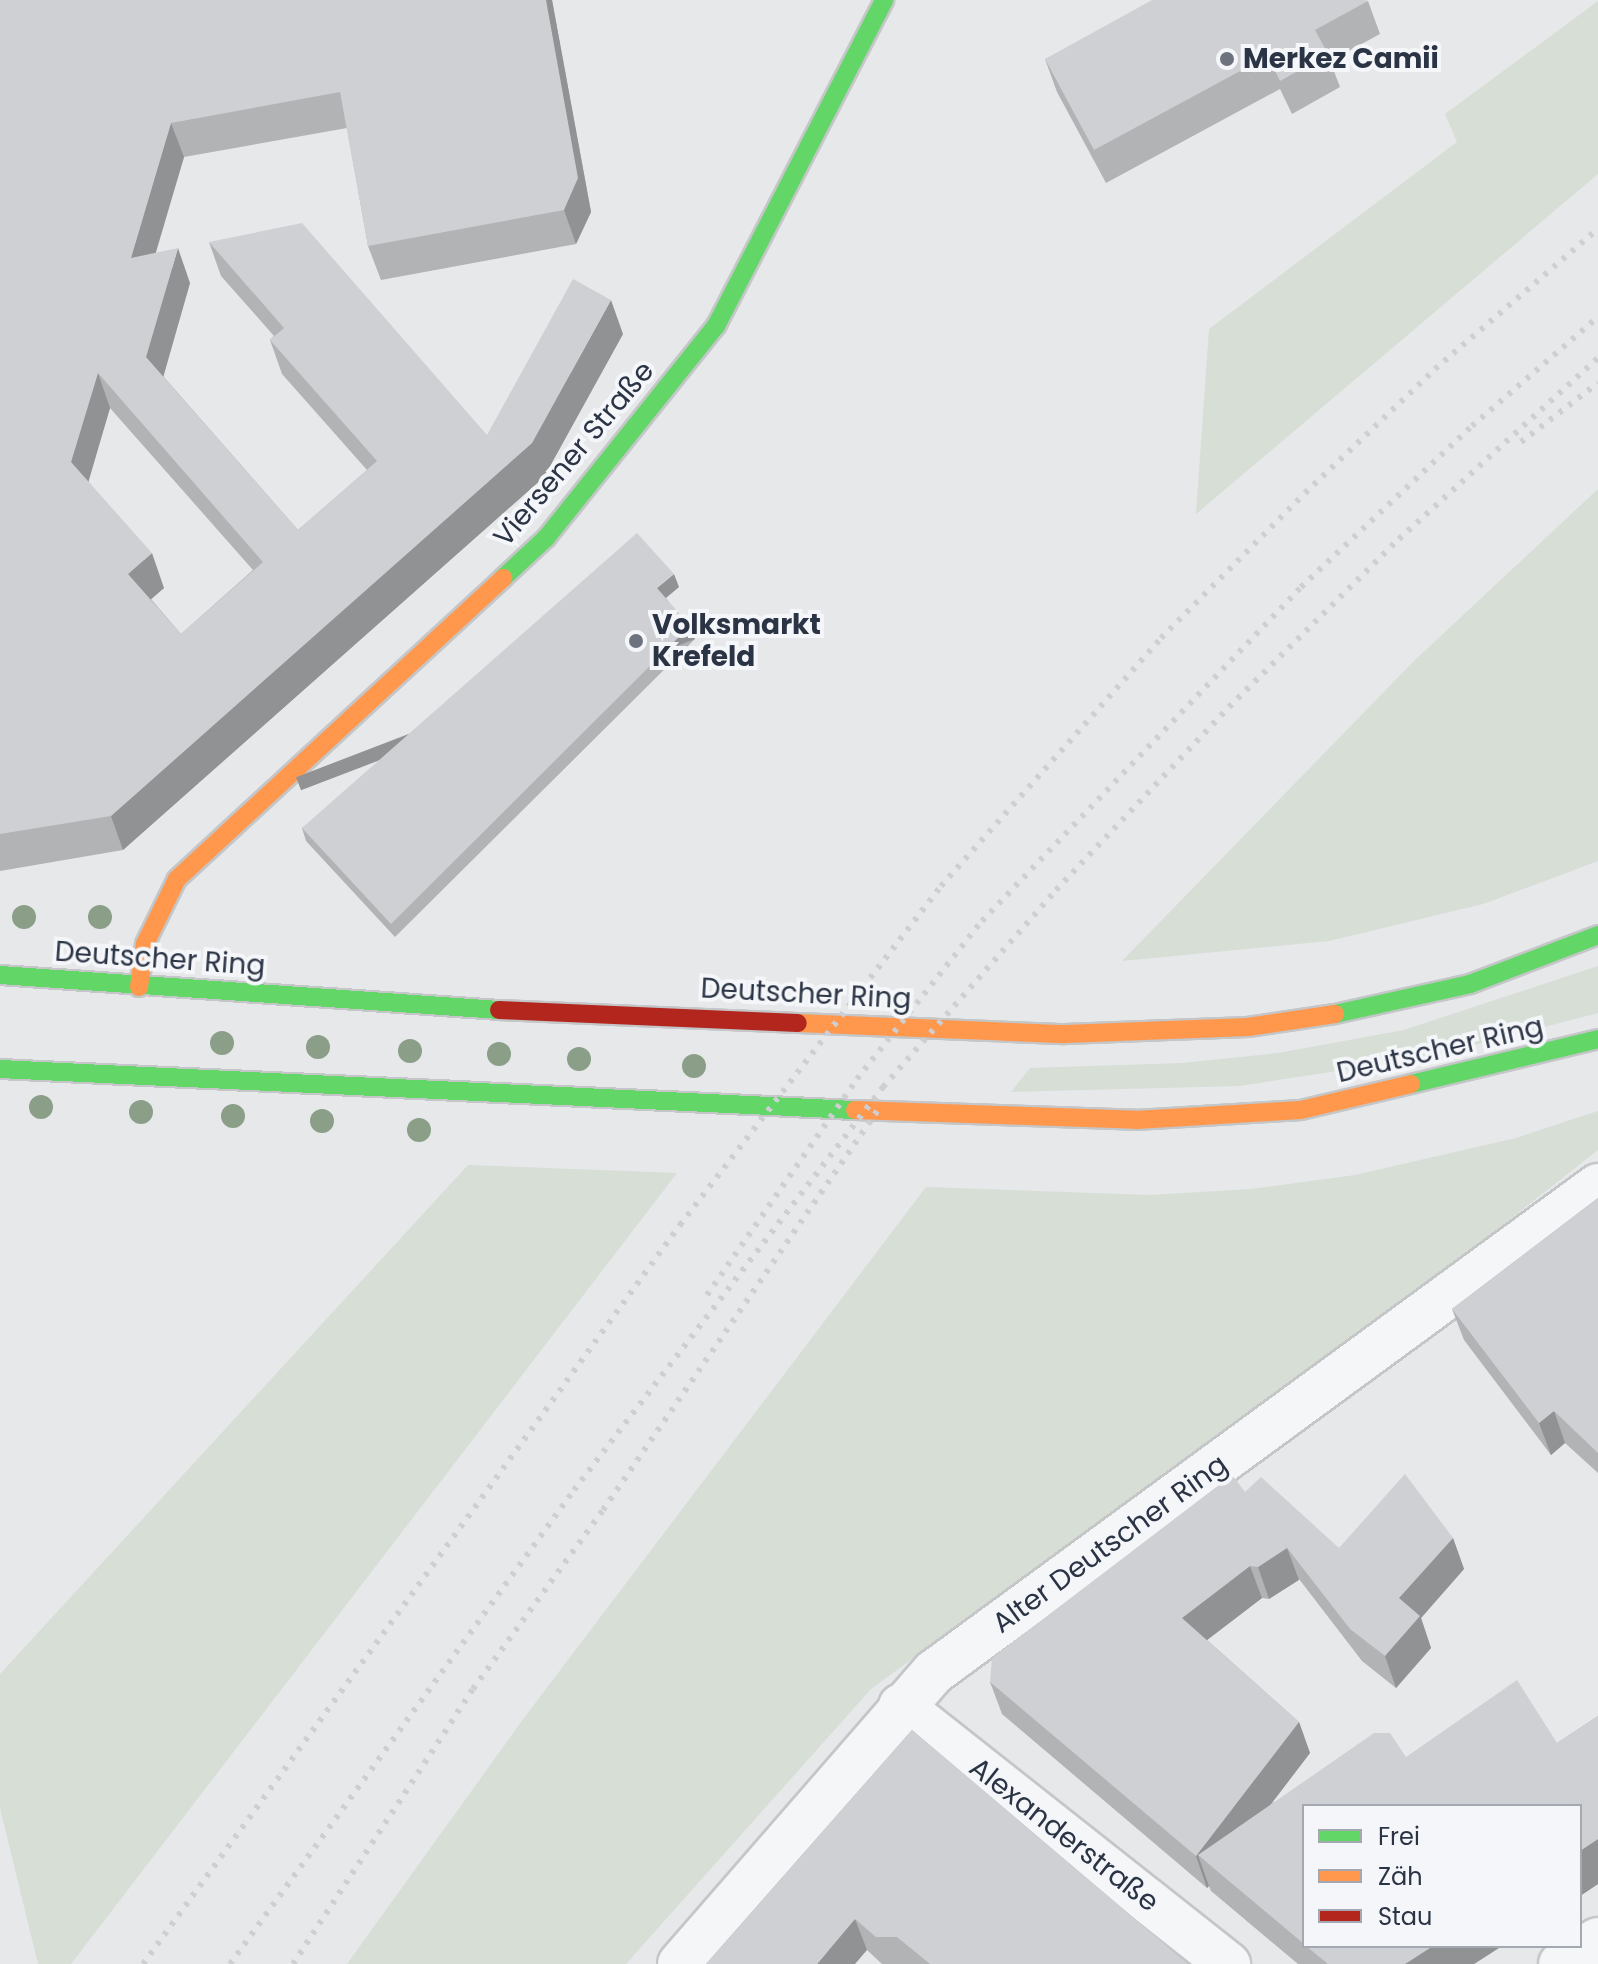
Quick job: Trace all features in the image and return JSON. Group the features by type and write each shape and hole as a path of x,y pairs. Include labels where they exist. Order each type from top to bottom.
{"main road":[{"name":"Viersener Straße","path":"139,987 145,944 177,879 546,538 716,326 884,0"},
{"name":"Deutscher Ring","path":"0,975 468,1009 1065,1034 1248,1027 1377,1007 1470,984 1598,935"},
{"name":"Deutscher Ring","path":"0,1069 560,1100 1136,1120 1301,1110 1598,1039"}],"street":[{"name":"Alter Deutscher Ring","path":"680,1964 901,1706 934,1672 1598,1186"},
{"name":"Alexanderstraße","path":"901,1706 1228,1964"},
{"path":"1561,1964 1598,1940"}],"shaded area":[{"path":"1598,1 1598,174 1196,514 1209,329 1457,142 1445,114"},
{"path":"1598,489 1598,861 1483,904 1329,941 1122,961 1414,661"},
{"path":"1598,966 1598,1013 1428,1057 1240,1086 1011,1092 1030,1068 1182,1063 1278,1053 1404,1030"},
{"path":"1598,1111 1598,1150 1471,1250 871,1689 626,1964 347,1964 524,1718 926,1187 1150,1195 1251,1189 1355,1175 1516,1138"},
{"path":"468,1165 677,1173 71,1964 38,1964 0,1808 0,1674"}],"building":[{"path":"0,0 546,0 578,178 564,210 368,246 340,92 171,123 131,258 178,248 146,357 298,530 377,461 270,340 284,328 209,242 302,223 487,435 573,279 611,300 532,443 111,816 0,834","holes":["98,373 263,562 181,634 128,574 152,553 71,462"]},
{"path":"1152,0 1368,1 1315,30 1328,54 1280,81 1268,56 1094,150 1045,59"},
{"path":"637,533 674,574 657,588 690,626 391,924 302,828"},
{"path":"1598,1198 1598,1453 1554,1411 1539,1423 1452,1309"},
{"path":"1405,1474 1453,1538 1399,1598 1420,1616 1385,1656 1350,1629 1274,1531 1287,1548 1258,1567 1250,1566 1182,1618 1299,1722 1196,1856 990,1682 992,1658 1232,1475 1245,1492 1261,1477 1339,1548"},
{"path":"1517,1680 1557,1743 1598,1716 1598,1839 1582,1850 1582,1804 1302,1804 1302,1942 1198,1855 1374,1733 1390,1733 1406,1757"},
{"path":"912,1730 1188,1964 930,1964 897,1937 876,1937 855,1919 817,1964 706,1964"},
{"path":"1308,1948 1430,1948 1405,1964 1328,1964"}],"railway":[{"path":"143,1964 680,1225 941,886 1161,638 1305,493 1435,369 1598,229"},
{"path":"707,1295 857,1079 982,921 1301,587 1472,426 1598,317"},
{"path":"230,1964 574,1490 883,1087 1056,890 1229,707 1399,539 1598,358"},
{"path":"1521,442 1598,383"},
{"path":"293,1964 473,1689 603,1510 878,1110"}],"traffic: fast":[{"path":"503,578 546,538 716,326 884,0"},
{"path":"1335,1014 1470,984 1598,935"},
{"path":"0,975 499,1010"},
{"path":"1411,1084 1598,1039"},
{"path":"0,1069 855,1110"}],"traffic: slow":[{"path":"139,987 145,944 177,879 503,578"},
{"path":"798,1023 1065,1034 1248,1027 1335,1014"},
{"path":"855,1110 1136,1120 1301,1110 1411,1084"}],"traffic: jam":[{"path":"499,1010 798,1023"}],"place":[{"name":"Merkez Camii","path":"1227,59"},
{"name":"Volksmarkt Krefeld","path":"636,641"}]}
